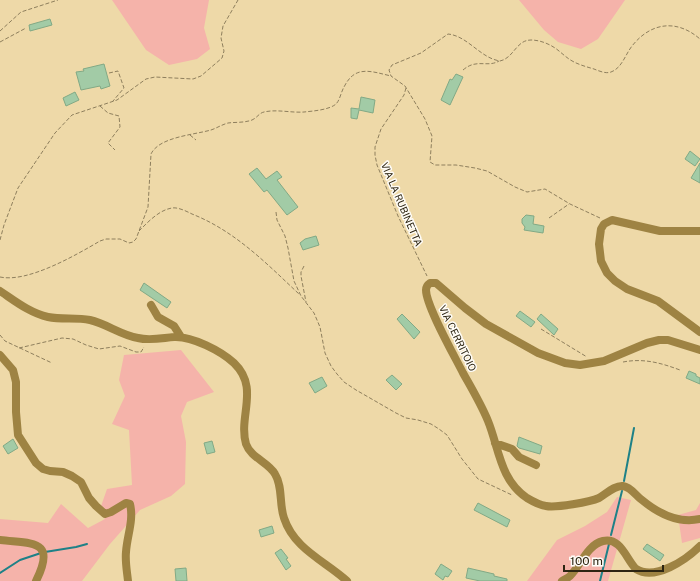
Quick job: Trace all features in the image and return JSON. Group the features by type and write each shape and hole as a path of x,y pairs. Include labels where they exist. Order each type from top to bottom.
{"street":[{"path":"700,231 660,231 618,221 609,221 604,224 601,229 599,244 601,261 608,274 627,289 658,301 700,332"},
{"name":"VIA CERRITOIO","path":"700,350 668,340 659,340 647,343 598,363 565,363 538,353 486,324 464,308 436,283 430,283 427,285 426,290 432,311 489,423 504,471 511,484 522,495 538,504 553,507 599,498 619,486 622,486 630,489 651,507 673,518 687,521 700,519"},
{"path":"0,291 28,309 41,315 48,317 91,320 130,336 143,339 181,337 195,340 234,363 244,377 248,394 244,429 247,447 258,459 272,469 276,474 279,482 281,508 284,520 289,529 306,550 347,581"},
{"path":"151,305 158,317 174,326 181,337"},
{"path":"0,355 13,370 16,382 18,435 36,463 43,469 63,472 81,482 89,498 105,514 126,503 130,504 131,517 126,552 128,581"},
{"path":"495,443 512,449 519,457 536,465"},
{"path":"0,540 34,544 40,549 44,555 43,567 36,581"},
{"path":"562,581 570,576 595,545 602,541 608,540 619,545 636,569 651,576 663,575 676,568 700,546"}],"path":[{"path":"0,31 21,12 58,0"},
{"path":"0,240 4,224 18,188 55,134 72,115 113,102 146,79 155,77 193,79 201,76 222,58 224,50 221,38 223,26 238,0"},
{"path":"463,70 474,63 496,63 507,58 524,41 534,40 543,42 553,47 574,62 603,72 610,72 615,70 622,63 632,46 648,31 655,28 662,26 676,27 692,33 700,40"},
{"path":"0,42 26,28"},
{"path":"391,76 389,70 392,65 421,53 448,34 458,37 483,54 500,61"},
{"path":"109,73 118,71 124,88 113,102"},
{"path":"0,277 13,278 23,276 66,260 106,239 120,240 129,243 133,242 148,207 149,161 153,149 164,142 213,129 222,124 252,120 264,112 304,112 326,108 336,104 348,80 360,71 374,72 391,76 405,86 426,119 432,136 430,162 435,165 456,165 487,171 527,192 540,189 549,190 570,204 595,217 609,221"},
{"name":"VIA LA RUBINETTA","path":"406,88 404,95 381,129 375,147 376,160 398,216 430,283"},
{"path":"100,106 108,113 119,116 120,127 108,142 114,150"},
{"path":"190,134 196,140"},
{"path":"549,218 570,204"},
{"path":"138,232 151,219 165,210 173,208 180,209 212,223 239,240 268,263 301,296 314,313 320,327 325,353 328,360 344,382 396,414 431,424 439,429 447,435 462,459 478,479 514,496"},
{"path":"276,212 286,240 294,281 301,296"},
{"path":"304,266 301,276 306,303"},
{"path":"541,329 598,363"},
{"path":"0,335 5,340 52,363"},
{"path":"20,348 62,338 73,339 99,349 120,346 136,352 141,352 144,347 143,339"},
{"path":"621,362 637,360 653,361 680,370"}],"shaded area":[{"path":"112,0 209,0 204,28 210,49 197,59 169,65 146,50"},
{"path":"519,0 625,0 598,39 581,49 558,42 544,30"},
{"path":"181,350 214,392 187,402 181,416 186,442 185,484 171,496 140,510 110,544 82,581 0,581 0,519 48,523 61,504 88,528 105,519 99,512 107,489 132,485 129,430 112,424 125,396 119,380 124,355"},
{"path":"617,497 631,500 608,581 527,581 557,540 585,526 607,512"},
{"path":"700,503 700,538 682,543 678,515 696,510"}],"building":[{"path":"50,19 52,25 30,31 29,25"},
{"path":"104,64 110,86 101,89 100,86 81,90 76,72 84,71 83,69"},
{"path":"456,74 463,77 450,105 441,100 450,79 452,80"},
{"path":"75,92 79,100 66,106 63,98"},
{"path":"361,97 375,100 373,113 359,110 357,119 351,118 351,108 359,109"},
{"path":"690,151 700,159 695,166 685,159"},
{"path":"700,163 700,183 691,178"},
{"path":"257,168 266,179 277,171 282,177 277,180 298,207 287,215 267,190 264,192 249,174"},
{"path":"526,215 534,216 533,224 544,226 543,233 524,230 525,227 522,223 522,219"},
{"path":"316,236 319,245 303,250 300,243 305,239"},
{"path":"144,283 171,302 167,308 140,290"},
{"path":"520,311 535,322 531,327 516,316"},
{"path":"402,314 420,332 414,339 397,319"},
{"path":"541,314 558,329 554,335 537,319"},
{"path":"689,371 696,374 696,376 700,378 700,384 686,378"},
{"path":"392,375 402,384 396,390 386,380"},
{"path":"322,377 327,386 315,393 309,383"},
{"path":"519,437 542,446 540,454 519,448 517,446"},
{"path":"13,439 18,448 8,454 3,446"},
{"path":"212,441 215,452 207,454 204,443"},
{"path":"478,503 510,520 507,527 474,510"},
{"path":"272,526 274,533 261,537 259,530"},
{"path":"647,544 664,555 660,561 643,549"},
{"path":"281,549 288,558 286,559 291,566 286,570 275,553"},
{"path":"441,564 452,571 448,577 445,576 443,580 435,574"},
{"path":"186,568 187,581 176,581 175,569"},
{"path":"468,568 494,574 494,576 507,579 507,581 480,581 466,578"}],"waterway":[{"path":"624,481 634,428"},
{"path":"611,535 622,491"},
{"path":"45,552 87,544"},
{"path":"600,581 609,544"},
{"path":"0,573 20,560 41,553"}]}
